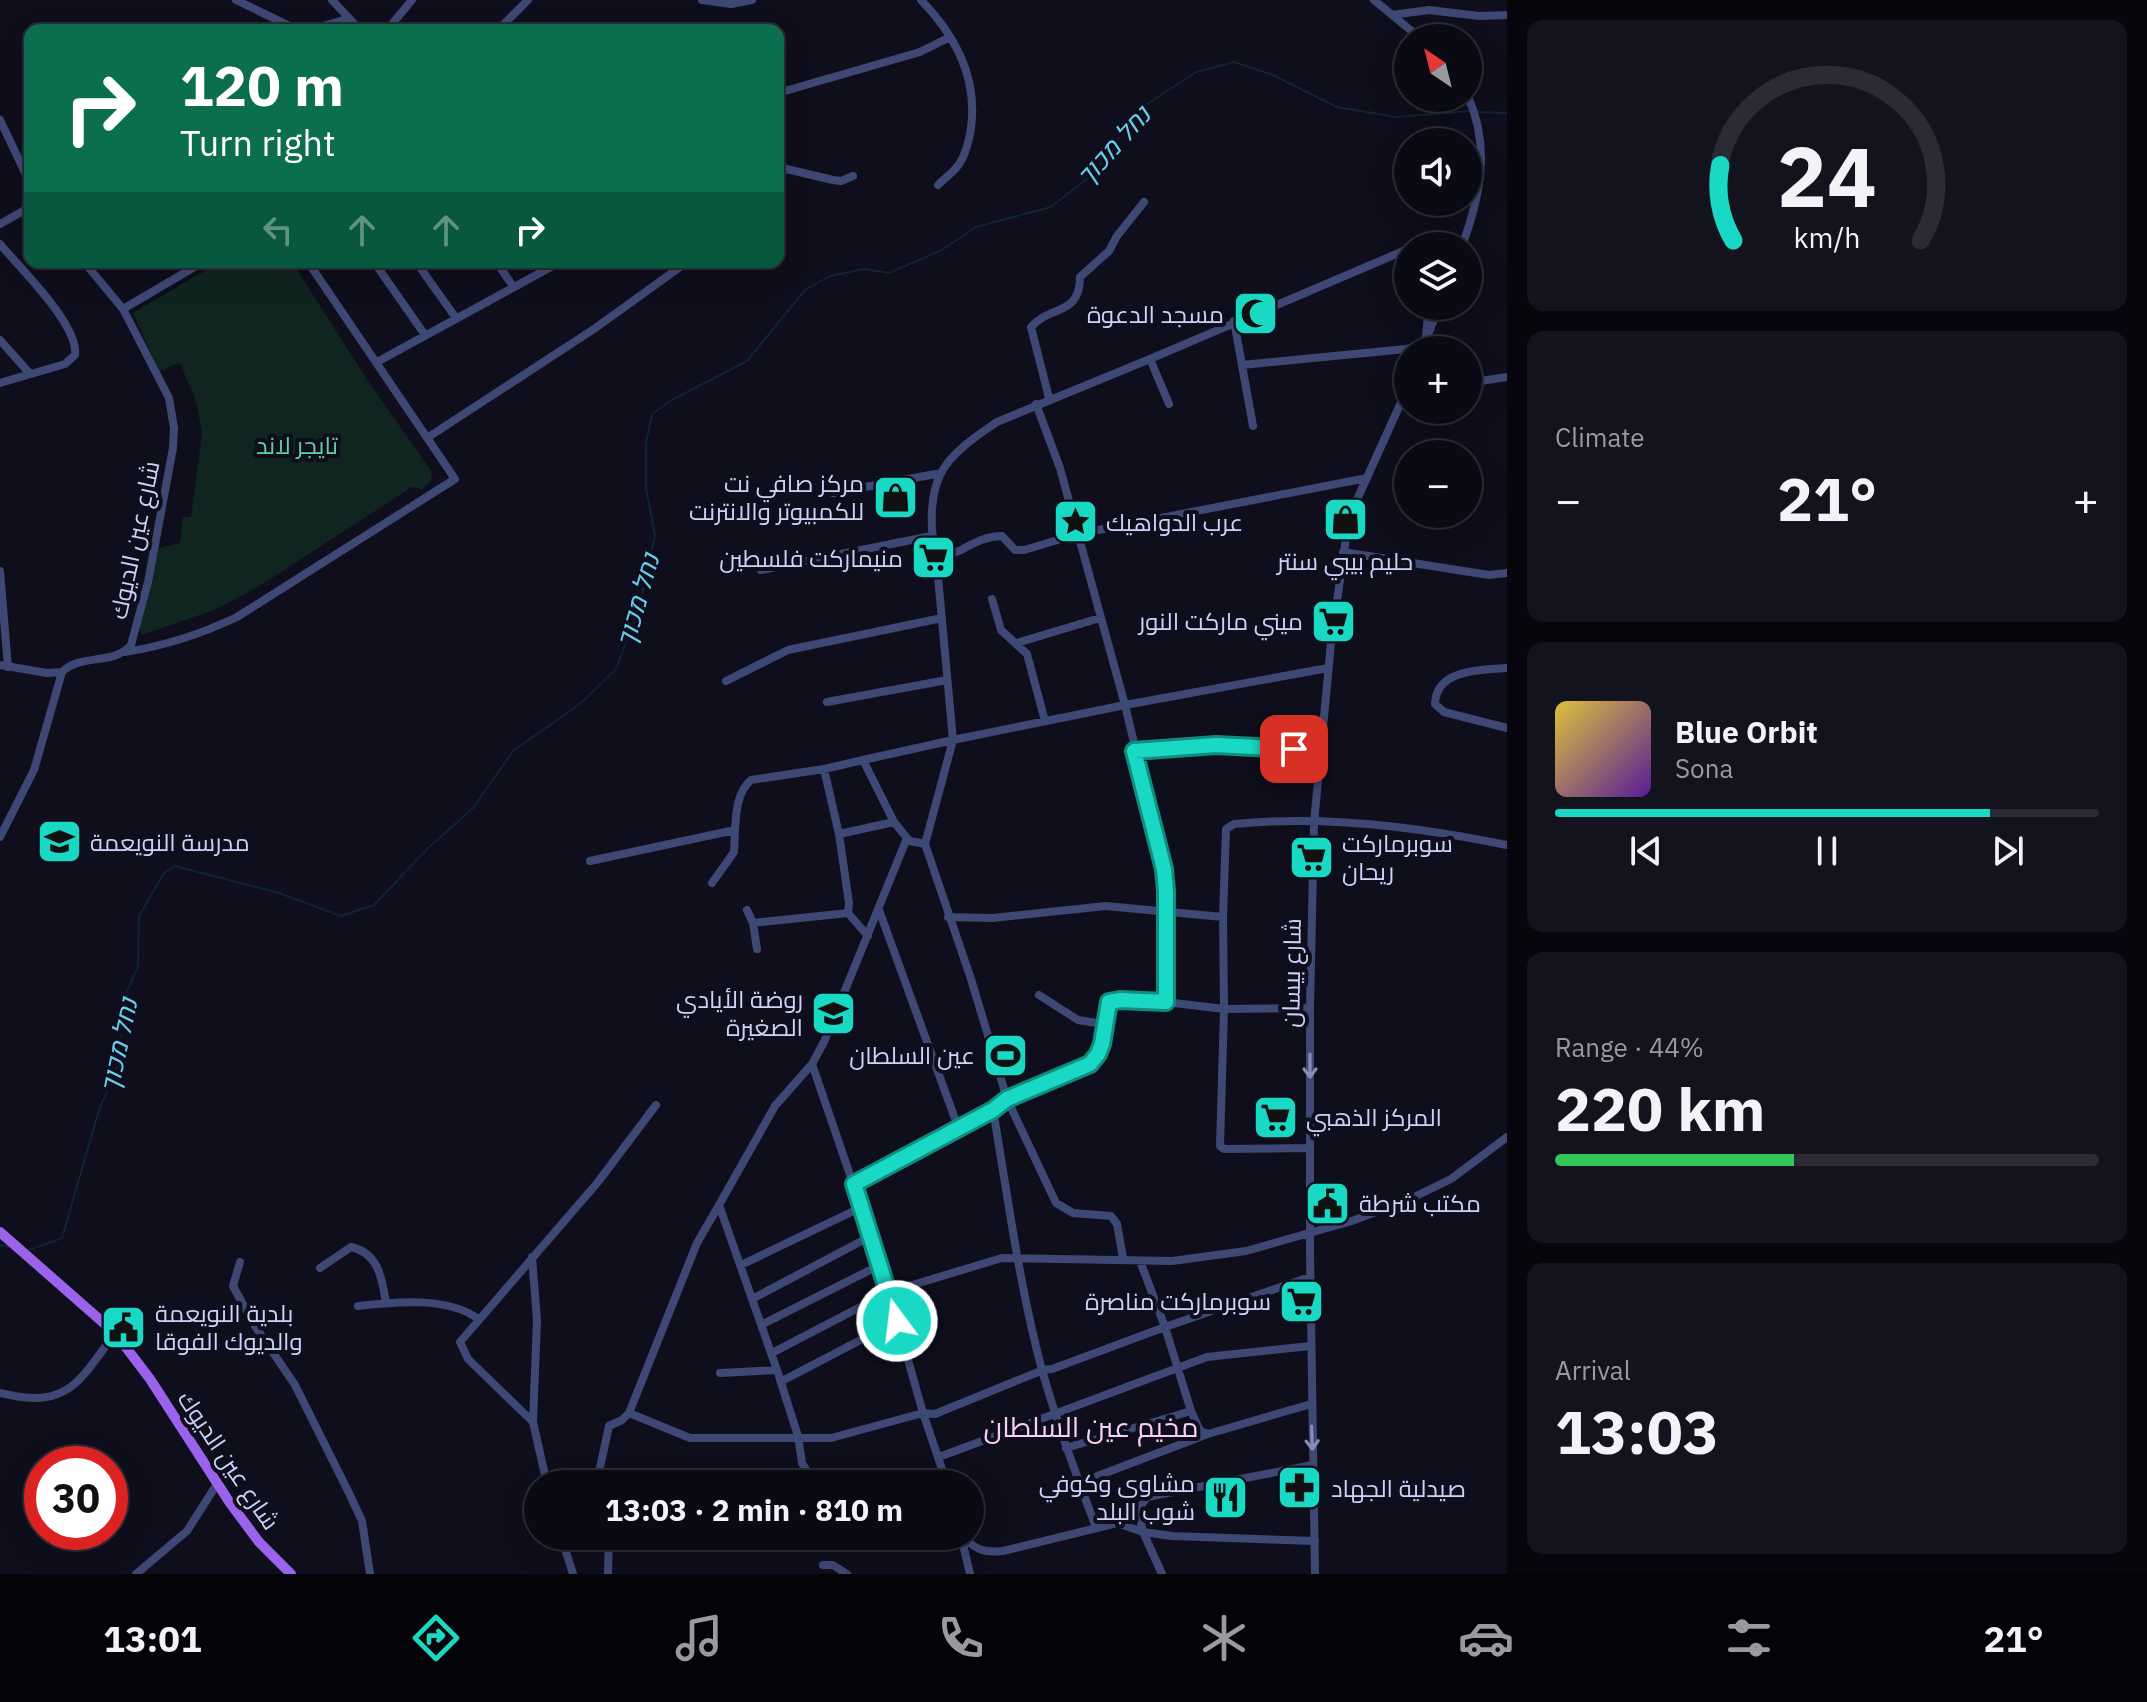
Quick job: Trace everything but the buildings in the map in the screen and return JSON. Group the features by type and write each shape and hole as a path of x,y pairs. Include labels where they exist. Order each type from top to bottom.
{"main road":[{"name":"شارع عين الديوك","path":"0,1232 115,1333 150,1379 217,1484 259,1542 291,1574"}],"street":[{"path":"236,0 286,24"},
{"path":"332,0 353,24"},
{"path":"392,24 412,0"},
{"path":"504,24 528,0"},
{"path":"702,0 731,4 752,0"},
{"path":"921,0 950,37 969,77 973,105 969,138 958,166 938,185"},
{"path":"1374,0 1403,24"},
{"path":"1392,15 1441,10 1479,16 1507,15"},
{"path":"1413,24 1416,11"},
{"path":"330,24 347,19"},
{"path":"784,91 920,52 950,37"},
{"path":"1467,232 1481,183 1482,160 1473,112"},
{"path":"0,120 24,170"},
{"path":"784,168 841,181 853,176"},
{"path":"1049,398 1031,327 1074,302 1080,289 1080,277 1109,251 1144,202"},
{"path":"0,224 24,210"},
{"path":"0,244 64,322 74,340 75,355 71,361 0,383"},
{"path":"1123,1258 1117,1224 1111,1216 1073,1213 1056,1203 1007,1099 971,979 925,844 953,740 936,555 931,536 934,500 941,473 978,434 997,422 1394,255"},
{"name":"شارع عين الديوك","path":"62,672 71,665 125,652 134,637 148,582 173,448 174,428 169,398 123,309 89,268"},
{"path":"123,309 192,268"},
{"path":"125,652 150,648 206,631 237,617 455,479 312,268"},
{"path":"378,268 425,335"},
{"path":"420,268 456,318"},
{"path":"500,268 513,286"},
{"path":"377,362 548,268"},
{"path":"427,438 594,329 678,268"},
{"path":"1234,321 1253,426"},
{"path":"0,340 30,374"},
{"path":"1242,365 1394,350"},
{"path":"1150,359 1169,404"},
{"path":"1482,381 1507,377"},
{"path":"1036,404 1060,468 1125,705 1161,852 1166,891 1166,1002"},
{"name":"شارع بيسان","path":"1315,1574 1310,1346 1310,1008 1314,823 1328,668 1347,531 1394,419"},
{"path":"833,493 941,473"},
{"path":"936,555 957,552 970,544 996,536 1002,536 1015,550 1024,550 1078,534 1367,478"},
{"path":"761,570 931,536"},
{"path":"1343,552 1489,575 1507,573"},
{"path":"0,571 4,666 47,673 62,672 34,770 0,837"},
{"path":"992,599 1001,630 1027,654 1045,721"},
{"path":"726,681 788,650 942,618"},
{"path":"1017,643 1100,618"},
{"path":"712,883 734,852 741,793 751,780 824,769 1045,721 1328,668"},
{"path":"1507,668 1451,678 1438,689 1435,704 1444,712 1507,728"},
{"path":"827,702 947,680"},
{"path":"1134,751 1216,745 1320,751"},
{"path":"863,760 894,822 910,841 925,844"},
{"path":"824,769 839,834 848,913 868,936"},
{"path":"839,834 894,822"},
{"path":"1310,1148 1221,1148 1226,829 1242,823 1407,827 1507,845"},
{"path":"590,861 735,830"},
{"path":"598,1470 609,1426 629,1413 697,1243 775,1106 812,1064 832,1027 907,838"},
{"path":"948,917 993,918 1106,906 1223,917"},
{"path":"747,910 753,923 757,949"},
{"path":"879,910 958,1127"},
{"path":"753,923 848,913"},
{"path":"1039,995 1078,1020 1103,1024"},
{"path":"854,1184 993,1110 1007,1099 1090,1064 1098,1054 1107,1005 1115,1000 1224,1009 1310,1008"},
{"path":"812,1064 862,1207 943,1470"},
{"path":"533,1422 468,1359 460,1342 598,1182 656,1105"},
{"path":"993,1110 1018,1258 1043,1370 1066,1448 1096,1527"},
{"path":"772,1353 889,1292 985,1261 1123,1258 1172,1261 1246,1251 1352,1221 1438,1187 1507,1137"},
{"path":"719,1205 782,1381 806,1470"},
{"path":"741,1265 862,1207"},
{"path":"754,1298 871,1236"},
{"path":"320,1268 351,1247 362,1250 378,1268 386,1303"},
{"path":"532,1257 537,1320 533,1422 544,1470"},
{"path":"1140,1261 1165,1327 1191,1411 1198,1428 1208,1434"},
{"path":"240,1262 233,1286 255,1326 295,1385 349,1493 364,1529 370,1574"},
{"path":"763,1324 880,1265"},
{"path":"629,1413 690,1438 831,1438 923,1413 935,1414 1043,1370 1310,1277"},
{"path":"358,1306 386,1303 439,1305 471,1313 478,1319"},
{"path":"782,1381 897,1321"},
{"path":"0,1393 36,1398 52,1397 68,1391 82,1378 115,1333"},
{"path":"939,1457 1207,1357 1310,1346"},
{"path":"720,1373 777,1370"},
{"path":"1079,1483 1208,1434 1311,1404"},
{"path":"1066,1448 1191,1411"},
{"path":"1150,1574 1161,1573 1143,1532 1138,1510 1147,1497 1313,1465"},
{"path":"136,1574 187,1531 217,1484"},
{"path":"979,1550 986,1553 1003,1551 1117,1523 1143,1532 1315,1541"},
{"path":"565,1550 573,1574"},
{"path":"608,1574 609,1550"},
{"path":"965,1550 970,1574"},
{"path":"823,1565 833,1565 847,1574"}],"green space":[{"name":"تايجر لاند","path":"210,268 296,268 368,381 432,472 431,481 422,489 412,487 258,587 214,610 142,635 139,630 159,548 180,543 183,517 191,517 202,434 197,404 180,363 159,371 133,313"}],"waterway":[{"name":"נחל מכוך","path":"29,1250 62,1238 99,1110 121,1058 120,1008 138,966 139,916 164,873 175,866 279,893 341,916 374,905 428,848 473,808 513,751 581,703 616,669 639,609 655,535 646,488 646,443 652,414 670,401 747,361 805,290 830,276 864,269 889,273 942,250 976,227 1051,207 1092,175 1141,108 1196,72 1234,62 1273,75 1337,107 1397,117 1458,112"},
{"name":"נחל מכוך","path":"1477,112 1507,113"},
{"name":"נחל מכוך","path":"0,1245 11,1247"}],"place":[{"name":"مسجد الدعوة","path":"1255,314"},
{"name":"مركز صافي نت للكمبيوتر والانترنت","path":"895,497"},
{"name":"حليم بيبي سنتر","path":"1345,519"},
{"name":"عرب الدواهيك","path":"1075,522"},
{"name":"منيماركت فلسطين","path":"934,558"},
{"name":"ميني ماركت النور","path":"1334,621"},
{"name":"مدرسة النويعمة","path":"59,842"},
{"name":"سوبرماركت ريحان","path":"1311,857"},
{"name":"روضة الأيادي الصغيرة","path":"834,1013"},
{"name":"عين السلطان","path":"1006,1055"},
{"name":"المركز الذهبي","path":"1275,1117"},
{"name":"مكتب شرطة","path":"1328,1203"},
{"name":"سوبرماركت مناصرة","path":"1302,1301"},
{"name":"بلدية النويعمة والديوك الفوقا","path":"124,1327"},
{"name":"صيدلية الجهاد","path":"1300,1488"},
{"name":"مشاوي وكوفي شوب البلد","path":"1226,1497"}],"district":[{"name":"مخيم عين السلطان","path":"1091,1426"}],"route":[{"path":"897,1321 854,1184 993,1110 1007,1099 1083,1069 1098,1054 1102,1044 1109,1002 1166,1002 1164,869 1134,751 1216,745 1294,749"}]}
